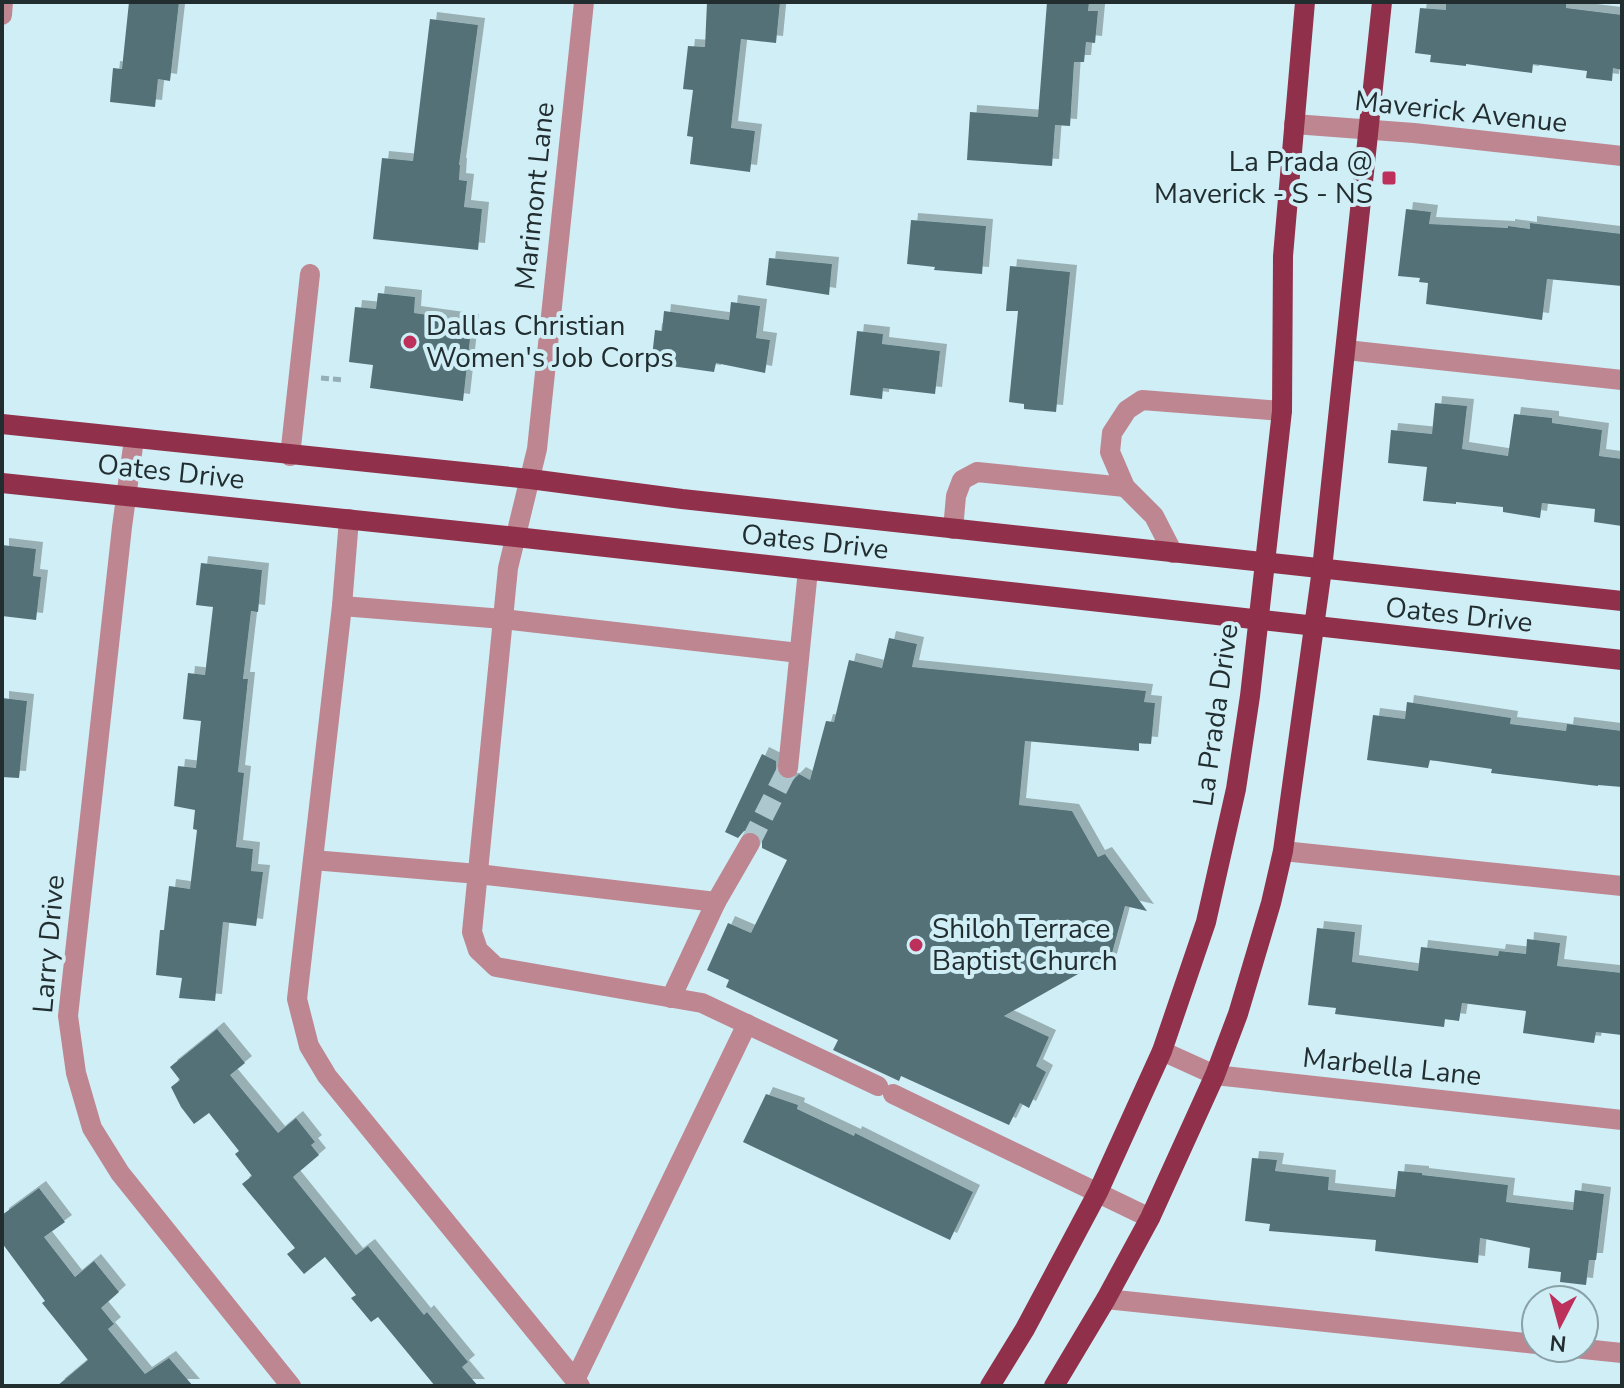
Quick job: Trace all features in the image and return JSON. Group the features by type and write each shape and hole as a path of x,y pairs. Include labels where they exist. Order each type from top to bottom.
{"main road":[{"name":"La Prada Drive","path":"990,1386 1025,1329 1098,1192 1162,1051 1206,922 1236,789 1250,696 1282,411 1283,256 1305,2"},
{"path":"1054,1386 1150,1218 1215,1075 1238,1014 1271,903 1283,851 1322,569 1382,2"},
{"name":"Oates Drive","path":"2,424 530,479 682,499 1622,601"},
{"name":"Oates Drive","path":"2,483 1622,660"}],"street":[{"path":"2,15 3,2"},
{"name":"Marimont Lane","path":"584,2 537,449 508,568 472,932 478,950 496,967 702,1003 1150,1218"},
{"name":"Maverick Avenue","path":"1294,124 1414,133 1622,156"},
{"path":"290,456 310,274"},
{"path":"1346,350 1622,380"},
{"path":"1173,553 1154,516 1125,487 1110,452 1112,433 1127,410 1142,400 1282,411"},
{"name":"Larry Drive","path":"134,439 68,1016 76,1073 92,1128 120,1173 291,1386"},
{"path":"953,529 956,496 962,480 977,472 1125,487"},
{"path":"349,519 342,606 297,999 309,1046 327,1076 577,1383 747,1024"},
{"path":"788,768 808,570"},
{"path":"342,606 503,619 799,653"},
{"path":"671,998 716,902 750,843"},
{"path":"1283,851 1622,886"},
{"path":"313,860 478,874 716,902"},
{"name":"Marbella Lane","path":"1162,1051 1215,1075 1622,1120"},
{"path":"1106,1299 1520,1342"},
{"path":"1600,1351 1622,1353"}],"building":[{"path":"129,2 179,2 170,81 158,79 155,107 110,102 113,68 122,69"},
{"path":"707,2 780,2 776,43 741,39 731,128 755,131 750,172 690,164 693,137 687,136 693,90 683,89 688,46 705,47"},
{"path":"1047,2 1089,2 1088,11 1098,11 1095,43 1086,42 1084,62 1074,62 1070,126 1055,125 1052,166 967,160 970,112 1038,117"},
{"path":"1446,2 1566,2 1566,8 1622,15 1622,70 1613,68 1612,81 1586,78 1587,71 1533,64 1532,73 1430,62 1431,55 1415,53 1420,8 1446,10"},
{"path":"430,19 478,25 459,180 467,181 464,207 482,209 478,250 373,239 382,158 413,161"},
{"path":"1406,209 1431,212 1429,224 1530,229 1530,223 1622,234 1622,286 1547,279 1542,320 1426,304 1428,283 1419,282 1420,278 1398,276"},
{"path":"911,220 986,226 982,274 907,264"},
{"path":"769,258 832,264 829,295 766,285"},
{"path":"1010,266 1070,272 1056,412 1024,409 1024,404 1009,402 1018,311 1006,311"},
{"name":"Dallas Christian Women's Job Corps","path":"378,293 415,297 414,313 472,321 463,401 370,388 373,365 349,362 355,307 376,309"},
{"path":"731,302 760,306 756,338 770,340 765,373 716,363 714,372 664,365 664,358 652,357 655,330 662,331 664,311 729,320"},
{"path":"857,331 883,334 882,344 940,351 935,394 883,388 882,399 850,395"},
{"path":"1435,403 1467,406 1462,449 1508,456 1514,414 1552,418 1552,423 1602,430 1599,456 1622,459 1622,526 1594,522 1595,509 1542,503 1540,518 1503,512 1503,507 1423,501 1427,467 1388,463 1391,430 1432,434"},
{"path":"2,545 36,549 33,576 41,577 36,620 2,616"},
{"path":"201,563 262,570 258,612 251,611 243,679 248,679 238,772 244,773 236,847 253,849 251,871 263,872 256,926 223,922 215,1001 179,998 182,978 156,975 160,930 164,930 169,886 190,889 197,830 193,829 195,810 174,806 178,766 196,768 201,721 183,719 188,673 205,675 213,607 196,605"},
{"name":"Shiloh Terrace Baptist Church","path":"889,638 917,644 912,667 1146,691 1144,702 1155,703 1151,744 1139,743 1139,751 1025,741 1019,805 1072,811 1098,857 1105,854 1147,911 1125,906 1109,964 1101,961 1004,1016 1049,1037 1036,1066 1046,1072 1029,1108 1020,1103 1009,1125 901,1076 899,1081 833,1050 838,1040 726,987 729,980 707,970 728,923 751,933 787,860 762,848 762,837 756,831 744,831 738,838 725,832 762,754 776,761 776,773 781,779 793,780 799,774 810,780 826,721 834,722 849,660 882,668"},
{"path":"2,698 27,701 19,778 2,777"},
{"path":"1407,702 1511,718 1510,724 1566,731 1567,724 1622,731 1622,787 1491,773 1492,769 1430,760 1428,768 1367,760 1373,715 1405,719"},
{"path":"1317,928 1355,932 1352,962 1418,971 1421,947 1498,956 1499,951 1526,954 1527,939 1560,943 1557,966 1622,973 1622,1035 1596,1032 1594,1043 1523,1033 1526,1011 1462,1003 1459,1021 1445,1019 1444,1027 1335,1014 1336,1008 1308,1005"},
{"path":"217,1029 245,1063 230,1075 278,1133 296,1118 315,1142 311,1145 319,1155 293,1177 356,1255 368,1246 424,1315 427,1312 468,1362 462,1367 478,1386 435,1386 378,1317 371,1322 351,1298 356,1295 325,1257 304,1274 287,1254 295,1248 242,1184 252,1176 235,1154 239,1151 209,1113 194,1124 171,1087 180,1080 170,1067"},
{"path":"766,1094 798,1105 797,1109 854,1136 855,1133 973,1192 950,1240 743,1142"},
{"path":"1252,1158 1277,1160 1275,1171 1329,1177 1328,1190 1395,1197 1398,1171 1508,1185 1506,1202 1573,1210 1575,1190 1604,1194 1596,1260 1589,1260 1586,1284 1560,1282 1561,1272 1528,1268 1530,1248 1480,1238 1478,1263 1375,1251 1376,1240 1269,1231 1270,1224 1245,1221"},
{"path":"39,1188 65,1222 44,1237 75,1277 94,1261 119,1292 101,1308 114,1324 108,1329 145,1374 169,1358 193,1386 57,1386 88,1360 42,1303 45,1301 2,1243 2,1215"}],"tunnel":[{"path":"750,843 788,768"}],"place":[{"name":"La Prada @ Maverick - S - NS","path":"1389,178"},
{"name":"Dallas Christian Women's Job Corps","path":"410,342"},
{"name":"Shiloh Terrace Baptist Church","path":"916,945"}]}
